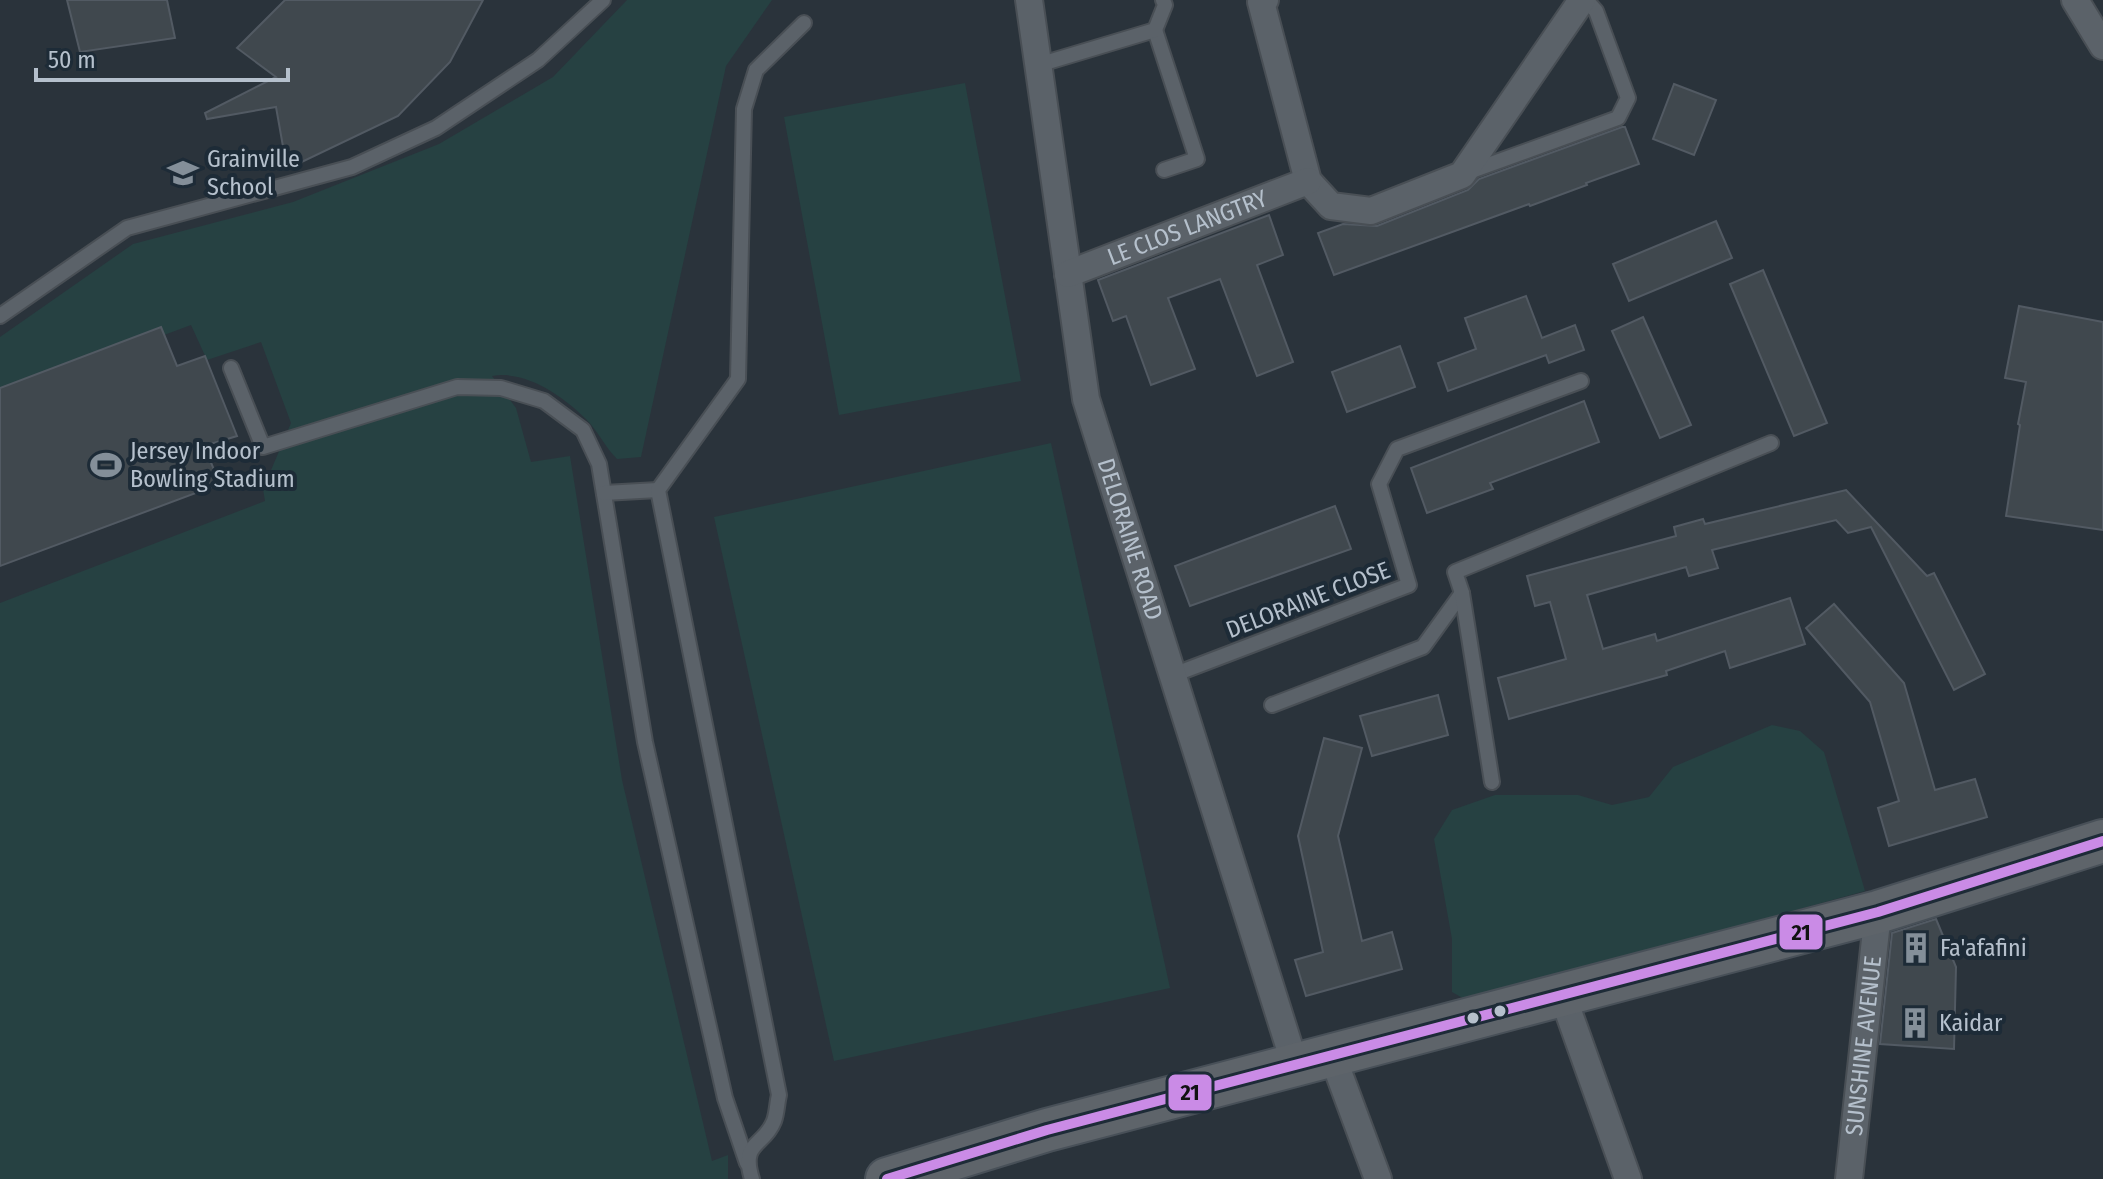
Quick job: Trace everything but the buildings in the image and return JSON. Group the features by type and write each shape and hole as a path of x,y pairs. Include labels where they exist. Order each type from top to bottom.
{"main road":[{"path":"887,1179 1047,1130 1878,912 2103,841"}],"street":[{"name":"DELORAINE ROAD","path":"1029,0 1086,399 1173,675 1313,1060 1378,1179"},
{"path":"1265,0 1261,2 1308,181 1331,206 1371,211 1462,175 1584,0"},
{"path":"2075,0 2103,46"},
{"name":"LE CLOS LANGTRY","path":"1068,274 1308,181"},
{"name":"SUNSHINE AVENUE","path":"1849,1179 1878,912"},
{"path":"1562,994 1628,1179"}],"lane":[{"path":"0,316 127,228 352,167 436,128 538,60 603,0"},
{"path":"1163,0 1165,5 1155,30 1197,159 1164,170"},
{"path":"1462,175 1618,118 1628,98 1596,11 1584,0"},
{"path":"747,1163 754,1144 773,1124 779,1095 658,490 738,379 744,109 756,70 804,23"},
{"path":"1038,65 1155,30"},
{"path":"231,368 263,447 457,387 501,388 544,401 583,430 599,464 645,742 725,1098 752,1179"},
{"name":"DELORAINE CLOSE","path":"1173,675 1409,585 1379,484 1397,449 1581,381"},
{"path":"1492,782 1462,593 1455,572 1771,443"},
{"path":"604,493 658,490"},
{"path":"1272,705 1423,647 1462,593"}],"green space":[{"path":"627,0 772,0 726,66 641,457 617,459 586,419 543,387 518,377 492,376 516,408 531,462 570,456 622,780 712,1161 728,1155 728,1179 0,1179 0,603 265,501 263,489 291,423 261,342 207,360 191,325 0,396 0,337 133,244 293,202 439,144 553,77"},
{"path":"965,83 1021,381 839,415 784,117"},
{"path":"1051,443 1170,988 834,1061 714,517"},
{"path":"1772,725 1800,731 1824,752 1865,891 1468,1001 1452,992 1452,939 1434,839 1452,810 1495,795 1578,795 1612,805 1649,797 1673,767"}],"transit line":[{"name":"21","path":"887,1179 1047,1130 1878,912 2103,841"}],"place":[{"name":"Grainville School","path":"183,173"},
{"name":"Jersey Indoor Bowling Stadium","path":"106,465"},
{"name":"Fa'afafini","path":"1916,948"},
{"name":"Kaidar","path":"1915,1023"}]}
